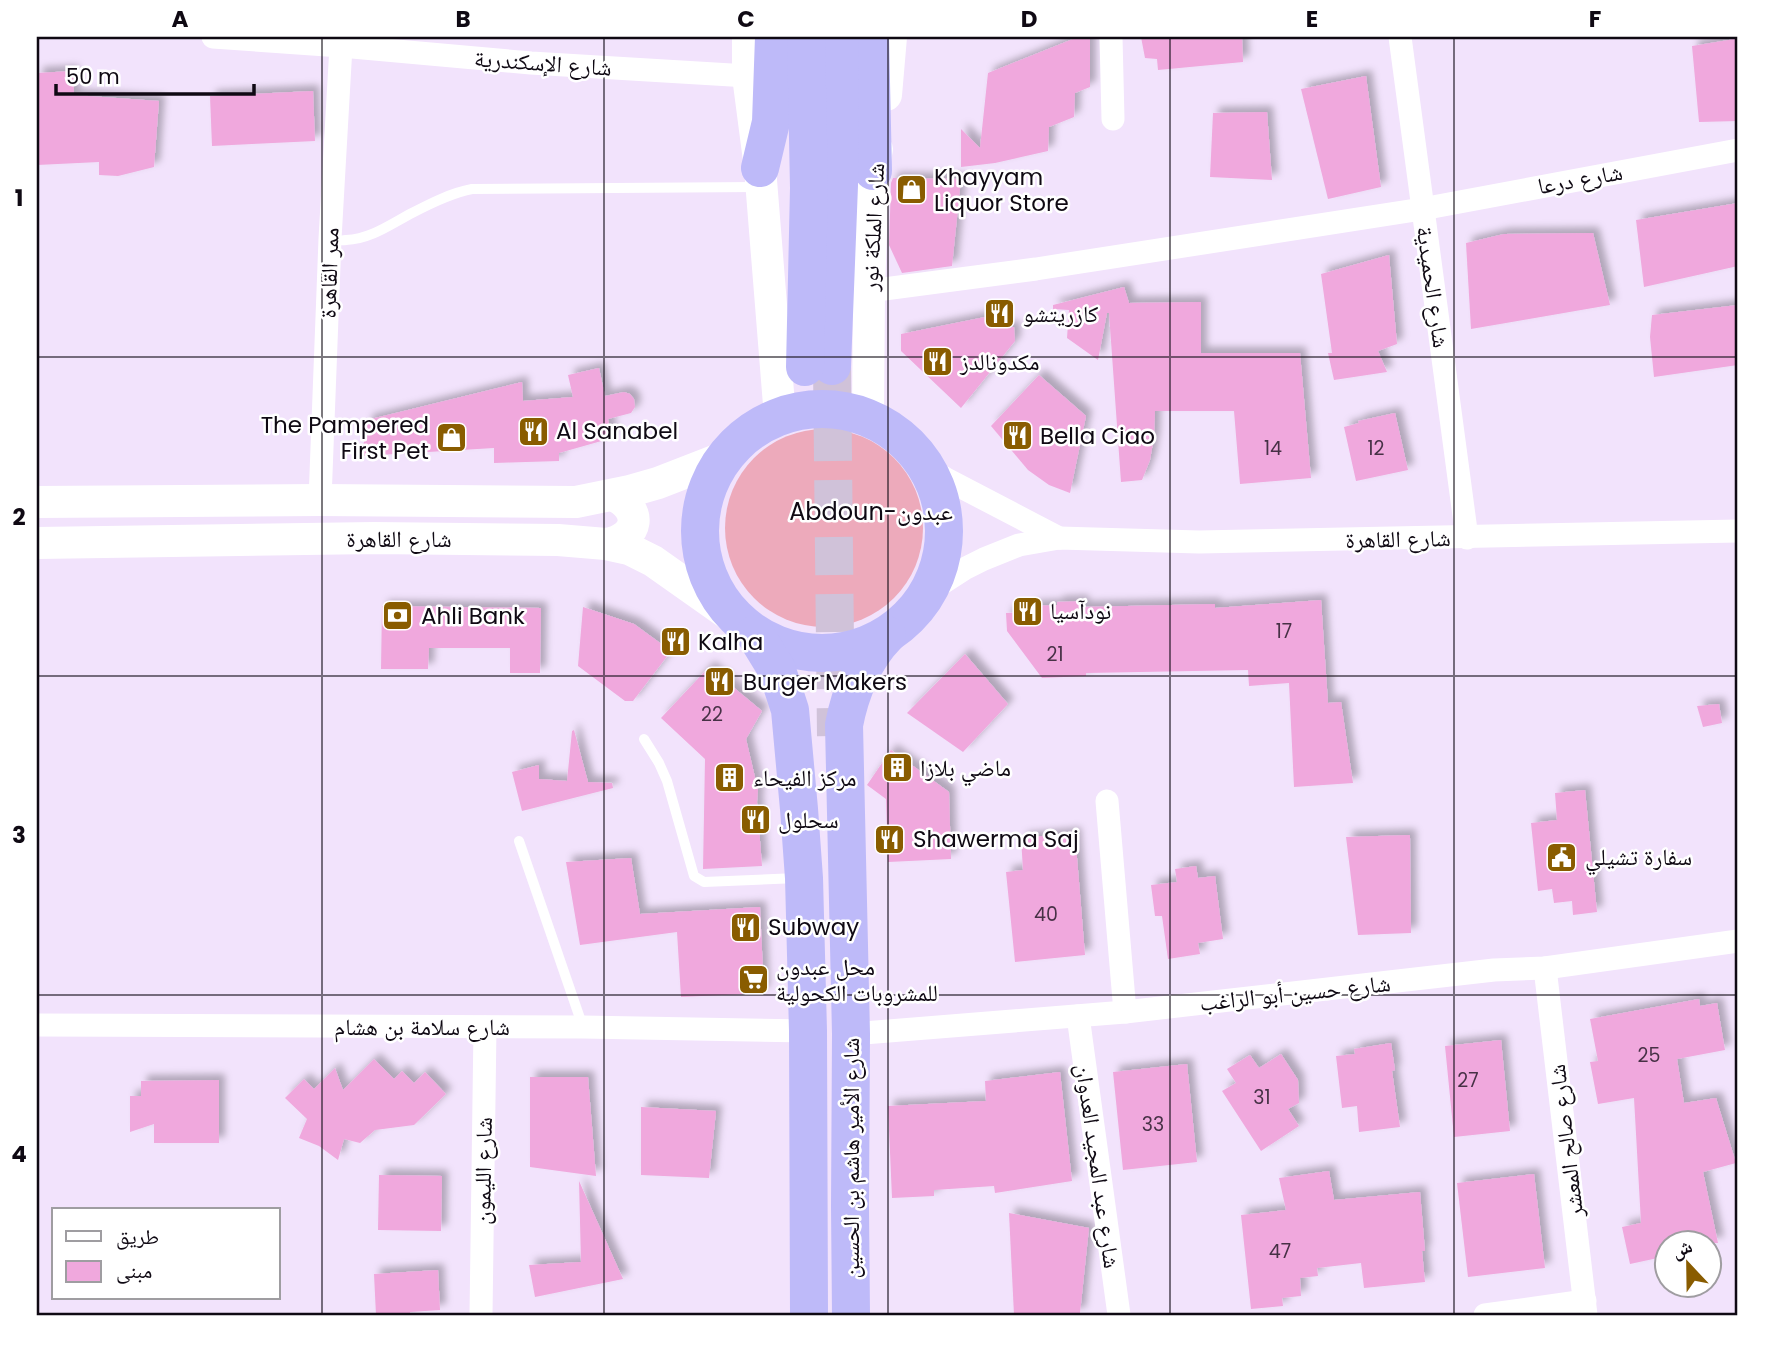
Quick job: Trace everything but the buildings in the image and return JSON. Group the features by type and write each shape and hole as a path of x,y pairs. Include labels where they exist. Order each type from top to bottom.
{"highway":[{"path":"760,177 771,122 774,37"},
{"name":"شارع الملكة نور","path":"806,37 809,188 819,366 839,185 840,37"},
{"path":"873,171 877,44"},
{"path":"809,410 839,410 868,417 902,438 927,467 940,496 945,528 942,560 930,591 911,615 887,635 855,649 821,654 787,648 747,627 716,593 703,559 700,524 708,489 725,457 759,426 780,417 809,410"},
{"name":"شارع الأمير هاشم بن الحسين","path":"747,627 777,670 790,710 804,878 808,1031 808,1315"},
{"name":"شارع الأمير هاشم بن الحسين","path":"851,1315 851,1034 844,725 853,691 878,645 887,635"}],"main road":[{"path":"748,37 748,76 760,177 780,417"},
{"name":"شارع الملكة نور","path":"868,417 873,171"},
{"name":"شارع القاهرة","path":"37,502 576,502 658,483 725,457"},
{"path":"606,544 621,540 631,531 634,523 630,508 612,495"},
{"name":"شارع القاهرة","path":"37,543 374,538 558,540 606,544 629,550 653,561 747,627"}],"street":[{"name":"شارع الإسكندرية","path":"212,37 531,64 748,76"},
{"path":"1111,37 1113,119"},
{"name":"شارع الحميدية","path":"1400,37 1466,538"},
{"name":"ممر القاهرة","path":"320,500 341,46"},
{"name":"شارع درعا","path":"869,291 1422,209 1738,150"},
{"name":"شارع القاهرة","path":"927,467 946,480 1059,538"},
{"name":"شارع القاهرة","path":"930,591 984,559 1019,545 1059,538 1199,542 1738,531"},
{"path":"1107,801 1125,1012"},
{"name":"شارع حسين أبو الراغب","path":"851,1034 1125,1012 1480,972 1545,968 1738,941"},
{"name":"شارع صالح المعشر","path":"1545,968 1585,1308"},
{"name":"شارع عبد المجيد العدوان","path":"1078,1016 1118,1315"},
{"name":"شارع سلامة بن هشام","path":"37,1025 583,1027 808,1031"},
{"name":"شارع الليمون","path":"481,1315 485,1027"},
{"path":"1485,1315 1585,1308"}],"lane":[{"path":"330,239 346,240 376,232 448,196 472,189 760,177"},
{"path":"644,738 667,781 694,876 704,882 804,878"},
{"path":"519,841 583,1027"}],"shaded area":[{"path":"824,429 843,430 862,436 879,445 894,458 907,473 916,490 922,509 922,547 916,566 907,583 894,598 879,611 862,620 843,626 824,627 805,626 786,620 769,611 754,598 741,583 732,566 726,547 725,528 726,509 732,490 741,473 754,458 769,445 786,436 805,430"}],"tunnel":[{"path":"832,366 836,736"}],"place":[{"name":"Khayyam Liquor Store","path":"911,190"},
{"name":"كازريتشو","path":"1000,314"},
{"name":"مكدونالدز","path":"937,362"},
{"name":"Al Sanabel","path":"533,431"},
{"name":"Bella Ciao","path":"1017,436"},
{"name":"The Pampered First Pet","path":"452,438"},
{"name":"نودآسيا","path":"1027,611"},
{"name":"Ahli Bank","path":"398,616"},
{"name":"Kalha","path":"675,642"},
{"name":"Burger Makers","path":"720,682"},
{"name":"ماضي بلازا","path":"897,768"},
{"name":"مركز الفيحاء","path":"730,778"},
{"name":"سحلول","path":"755,820"},
{"name":"Shawerma Saj","path":"890,839"},
{"name":"سفارة تشيلي","path":"1562,857"},
{"name":"Subway","path":"745,927"},
{"name":"محل عبدون للمشروبات الكحولية","path":"753,980"}],"district":[{"name":"Abdoun-عبدون","path":"871,512"}]}
